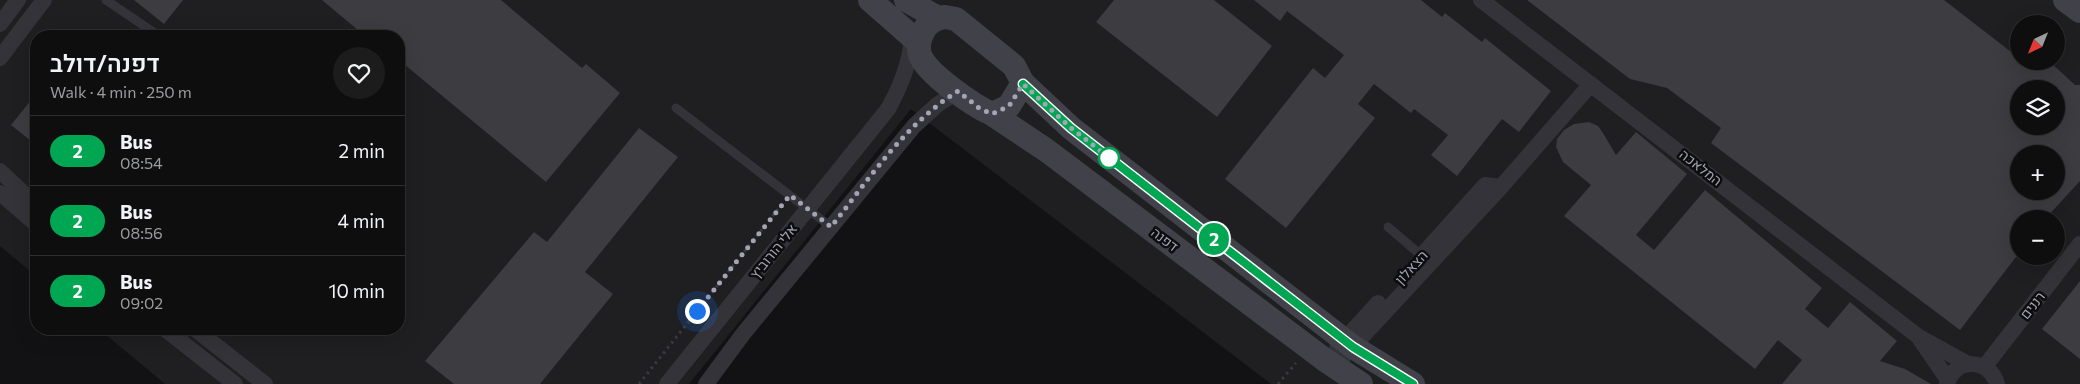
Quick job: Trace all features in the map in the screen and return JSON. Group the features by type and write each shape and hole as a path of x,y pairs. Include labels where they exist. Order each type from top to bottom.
{"street":[{"path":"0,24 18,0"},
{"path":"0,58 44,0"},
{"path":"870,0 915,40 938,18"},
{"path":"906,0 938,18 956,19 1014,66 1023,84 1071,128 1348,343 1413,384"},
{"name":"המלאכה","path":"1481,0 1919,337 1968,364"},
{"path":"2065,0 2080,12"},
{"name":"דפנה","path":"915,40 920,55 929,68 979,108 992,114 1046,150 1330,364 1361,384"},
{"name":"אלי הורוביץ","path":"667,384 888,109 902,84 915,40"},
{"path":"992,114 1009,106 1023,84"},
{"name":"הצאלון","path":"1348,343 1501,187 1590,84"},
{"path":"706,384 744,334 914,126 937,105 958,91"},
{"path":"0,171 30,199"},
{"name":"הצאלון","path":"1330,364 1422,256 1486,185 1501,187"},
{"path":"0,194 30,219"},
{"name":"רננים","path":"1985,366 2080,244"},
{"path":"173,335 235,384"},
{"path":"203,335 266,384"},
{"name":"המלאכה","path":"1919,337 1948,382"},
{"path":"1948,382 1960,366 1968,364 1985,366 1991,372 1997,384"}],"lane":[{"path":"106,0 150,30"},
{"path":"676,108 831,227"},
{"path":"1388,227 1422,256"}],"path":[{"path":"639,384 790,195"},
{"path":"1278,384 1296,362 1302,366"}],"shaded area":[{"path":"0,0 2080,0 2080,384 1271,384 911,109 689,384 165,384 106,335 405,335 405,30 30,30 30,271 0,246"}],"building":[{"path":"134,0 183,0 164,24"},
{"path":"322,0 501,0 582,68 586,64 620,93 546,182 405,65 405,30 358,30"},
{"path":"1114,0 1214,0 1272,46 1217,117 1096,22"},
{"path":"1254,0 1421,0 1442,17 1445,13 1482,42 1485,38 1551,91 1519,132 1502,119 1457,176 1431,155 1448,135 1414,109 1411,113 1374,84 1358,104 1375,118 1286,228 1225,179 1313,68 1325,78 1344,55 1287,11 1280,21"},
{"path":"1527,0 1944,0 2010,51 2010,70 2059,70 2075,85 2080,85 2080,181 2065,197 2065,145 2010,145 2010,200 2062,200 2053,210 2010,210 2010,265 1960,330 1711,143 1721,128 1667,88 1630,79"},
{"path":"30,101 30,140 11,125"},
{"path":"1589,122 1598,126 1616,155 1636,132 1687,174 1636,235 1654,250 1705,190 1822,288 1805,309 1828,328 1850,302 1897,341 1880,361 1905,369 1931,384 1782,384 1802,360 1778,340 1755,369 1564,216 1591,185 1563,162 1556,147 1557,139 1564,130 1574,124"},
{"path":"639,128 678,157 585,272 613,294 540,384 454,384 425,361 534,232 547,242"},
{"path":"2080,281 2080,359 2042,329"}],"bus line":[{"name":"2","path":"1023,84 1071,128 1353,347 1413,384"}],"route":[{"path":"697,311 790,195 831,227 914,126 937,105 958,91 979,108 992,114 1009,106 1023,84 1071,128 1116,163 1109,158"}]}
